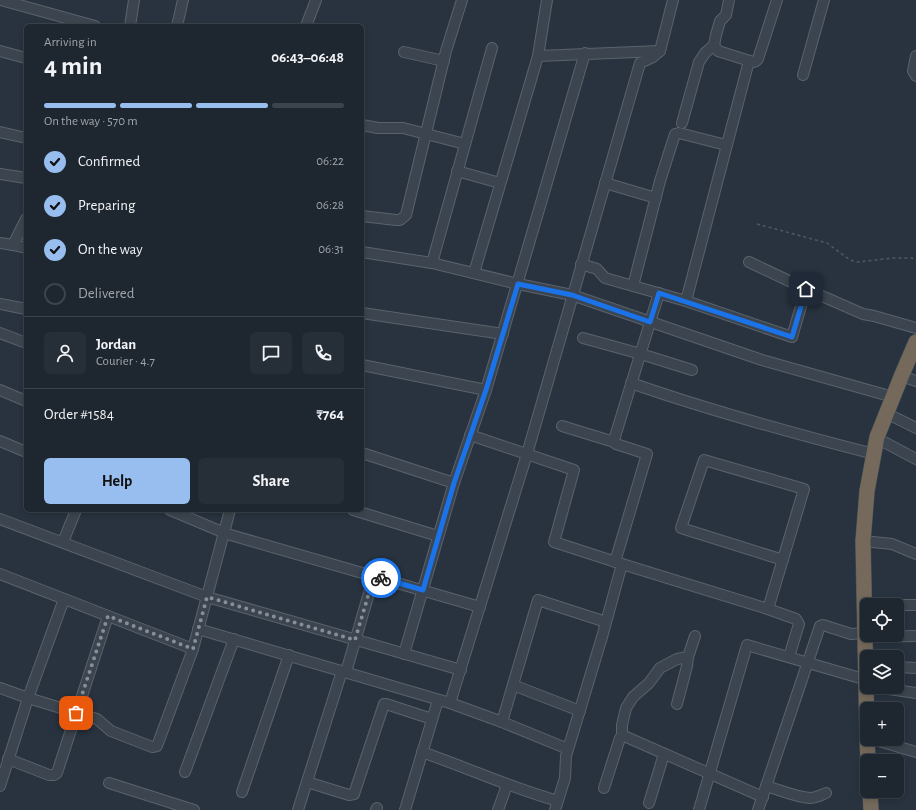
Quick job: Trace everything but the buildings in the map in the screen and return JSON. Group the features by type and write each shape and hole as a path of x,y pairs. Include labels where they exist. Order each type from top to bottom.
{"highway":[{"path":"870,598 867,491 877,437 916,342"},
{"path":"872,598 868,541 873,500 884,442 914,375"},
{"path":"870,798 871,810"},
{"path":"878,798 878,810"}],"street":[{"path":"2,0 88,24"},
{"path":"130,24 134,0"},
{"path":"177,24 183,0"},
{"path":"307,24 316,0"},
{"path":"364,216 396,220 404,218 406,215 444,61 462,0"},
{"path":"474,273 538,56 547,0"},
{"path":"450,703 527,454 640,63 653,57 660,51 673,0"},
{"path":"729,0 726,15 720,21 714,40 714,45 718,51 752,62 758,59 777,0"},
{"path":"803,75 824,0"},
{"path":"682,123 699,62 705,53 714,45"},
{"path":"432,263 492,48"},
{"path":"538,56 660,51"},
{"path":"404,52 444,61"},
{"path":"404,654 454,483 486,390 503,334 586,53"},
{"path":"0,55 24,58"},
{"path":"916,56 913,71 916,76"},
{"path":"686,301 749,61"},
{"path":"364,126 403,128 465,144"},
{"path":"0,132 24,138"},
{"path":"633,286 656,198 676,133 726,145"},
{"path":"458,171 500,184"},
{"path":"0,174 24,178"},
{"path":"605,183 656,198"},
{"path":"13,245 24,223"},
{"path":"0,243 24,248"},
{"path":"364,252 432,263 518,284 572,295 762,360 893,397"},
{"path":"749,262 863,314 916,328"},
{"path":"582,264 597,269 605,278 686,301 792,337 806,289"},
{"path":"614,442 659,293"},
{"path":"0,304 24,309"},
{"path":"364,313 503,334"},
{"path":"0,333 24,342"},
{"path":"584,338 692,370"},
{"path":"364,365 486,390"},
{"path":"631,383 679,400 805,437 874,454"},
{"path":"0,390 24,400"},
{"path":"894,417 916,428"},
{"path":"422,752 454,763 556,805 565,778 566,756 606,622 619,563 647,454 562,426"},
{"path":"470,435 574,470 554,542 796,619 800,624 789,657"},
{"path":"0,441 24,451"},
{"path":"884,442 916,459"},
{"path":"364,454 454,483"},
{"path":"768,609 783,560 804,489 704,460 681,528 783,560"},
{"path":"63,542 75,512"},
{"path":"175,512 225,533 480,607"},
{"path":"0,688 97,719 113,732 152,746 157,746 193,649 230,512"},
{"path":"360,512 438,536"},
{"path":"0,519 207,597 461,670"},
{"path":"868,541 892,544 916,554"},
{"path":"0,574 193,649"},
{"path":"298,810 355,640 374,576"},
{"path":"0,786 28,698 64,599"},
{"path":"502,722 538,600 606,622"},
{"path":"904,605 916,605"},
{"path":"8,759 49,775 54,775 57,773 108,616"},
{"path":"758,810 807,662 821,625 850,634 860,634"},
{"path":"198,629 450,703 502,722 568,750"},
{"path":"677,704 688,657 695,636"},
{"path":"904,636 916,636"},
{"path":"185,772 234,639"},
{"path":"699,810 747,646 807,662 860,681"},
{"path":"242,792 289,655"},
{"path":"604,788 622,736 622,725 626,708 633,697 649,683 660,668 672,661 688,657"},
{"path":"904,667 916,668"},
{"path":"513,685 580,711"},
{"path":"904,691 916,693"},
{"path":"405,810 438,700"},
{"path":"307,782 349,795 354,794 384,704 432,719"},
{"path":"622,736 762,797"},
{"path":"896,746 916,752"},
{"path":"649,803 664,754"},
{"path":"109,783 194,810"},
{"path":"498,810 507,785"},
{"path":"766,786 810,798 826,793"}],"path":[{"path":"757,224 827,243 850,260 857,262 893,258 912,258 916,260"}],"way so far":[{"path":"76,713 108,616 193,649 207,597 355,640 374,576 381,578"}],"route":[{"path":"381,578 423,590 454,483 486,390 518,284 572,295 650,322 659,293 792,337 806,289"}]}
